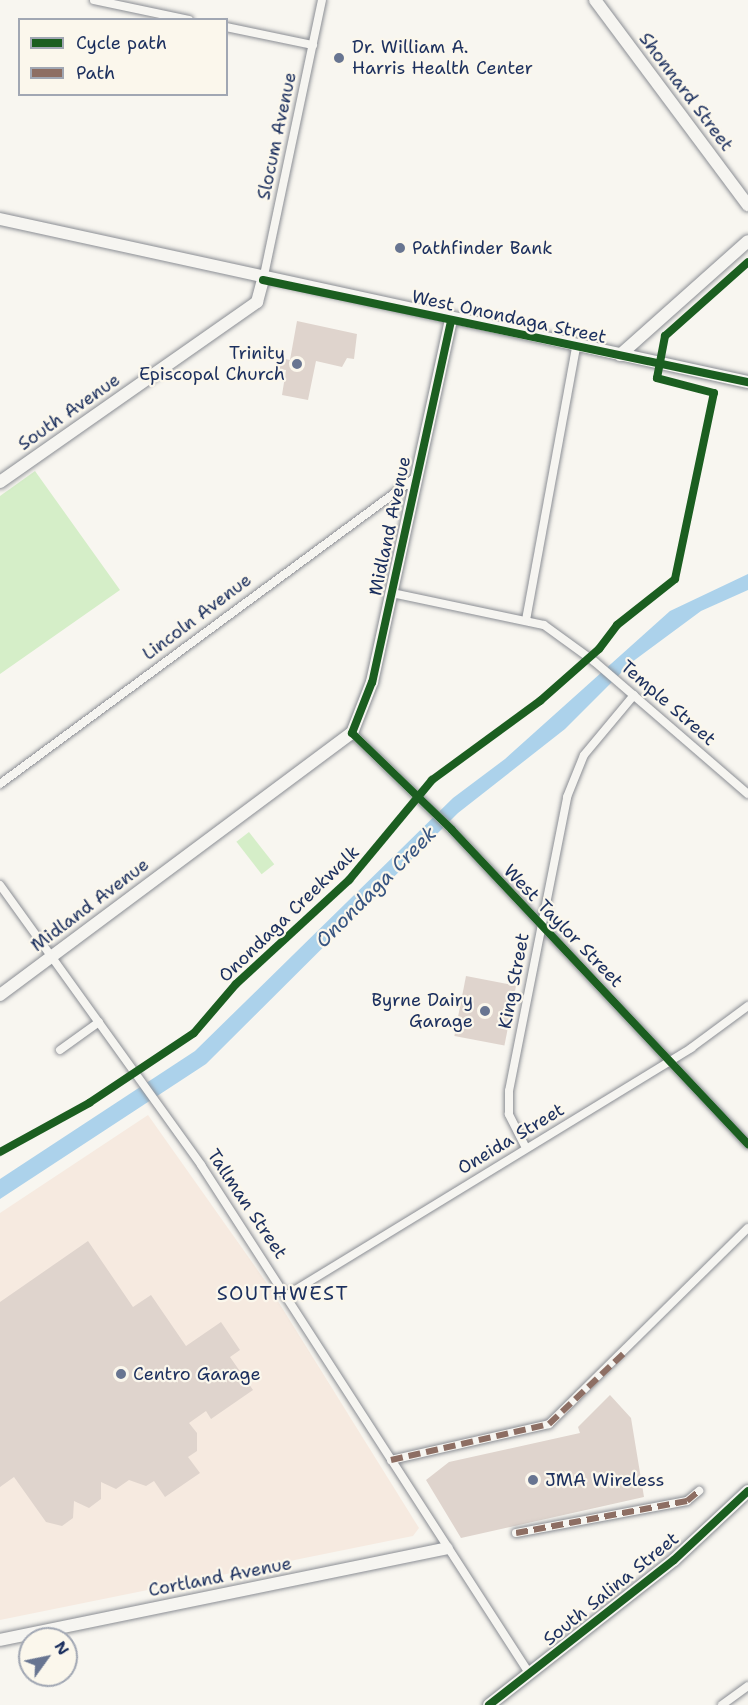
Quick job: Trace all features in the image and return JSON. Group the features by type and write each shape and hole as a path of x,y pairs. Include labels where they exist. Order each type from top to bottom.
{"street":[{"path":"94,0 180,18"},
{"name":"Slocum Avenue","path":"263,280 322,0"},
{"name":"Shonnard Street","path":"595,0 748,206"},
{"path":"228,27 313,45"},
{"name":"West Onondaga Street","path":"0,219 451,321 748,382"},
{"path":"620,355 748,241"},
{"name":"South Avenue","path":"0,482 257,302 263,280"},
{"name":"Midland Avenue","path":"0,995 352,734 372,682 451,321"},
{"path":"526,620 576,347"},
{"name":"Lincoln Avenue","path":"0,784 415,478"},
{"name":"Temple Street","path":"392,593 544,625 596,662 748,794"},
{"name":"King Street","path":"526,1148 507,1105 574,776 595,740 634,696"},
{"name":"West Taylor Street","path":"352,734 452,830 748,1144"},
{"name":"Tallman Street","path":"0,885 140,1077 288,1295 447,1548 529,1673"},
{"name":"Oneida Street","path":"288,1295 669,1061 748,1006"},
{"path":"60,1050 99,1022"},
{"path":"391,1460 549,1424 624,1353 748,1228"},
{"path":"516,1533 687,1501 699,1491"},
{"name":"South Salina Street","path":"489,1705 674,1560 748,1491"},
{"name":"Cortland Avenue","path":"0,1640 447,1548"},
{"path":"722,1705 748,1686"}],"shaded area":[{"path":"148,1115 266,1282 419,1528 413,1536 0,1620 0,1213"}],"green space":[{"path":"35,471 120,590 0,674 0,496"},
{"path":"249,832 274,864 262,874 236,842"}],"water":[{"name":"Onondaga Creek","path":"748,574 748,590 701,611 632,662 565,729 458,813 206,1064 0,1199 0,1179 195,1051 453,798 505,759 670,611"}],"building":[{"name":"Trinity Episcopal Church","path":"297,321 357,334 354,359 347,358 342,367 316,361 308,400 282,395 286,370 278,369 280,358 290,360"},
{"name":"Byrne Dairy Garage","path":"466,976 516,986 504,1046 454,1036"},
{"name":"Centro Garage","path":"88,1241 133,1307 151,1295 186,1346 221,1322 240,1350 230,1357 253,1390 211,1419 206,1411 189,1423 197,1433 197,1451 188,1457 200,1473 165,1497 154,1481 146,1486 129,1480 116,1489 101,1482 101,1499 89,1508 74,1501 73,1518 62,1526 46,1522 14,1477 0,1487 0,1302"},
{"name":"JMA Wireless","path":"610,1395 631,1418 644,1497 461,1538 426,1480 449,1462 580,1433 578,1427"}],"marked path":[{"path":"391,1460 549,1424 624,1353"},
{"path":"516,1533 687,1501 699,1491"}],"cycle path":[{"name":"Onondaga Creekwalk","path":"0,1152 89,1103 194,1033 236,984 349,880 432,780 540,701 599,649 617,625 675,579 714,393 657,378 665,336 748,262"},
{"path":"263,280 748,382"},
{"path":"451,321 372,682 352,733 452,830 748,1144"},
{"path":"489,1705 674,1560 748,1491"}],"place":[{"name":"Dr. William A. Harris Health Center","path":"339,58"},
{"name":"Pathfinder Bank","path":"400,248"},
{"name":"Trinity Episcopal Church","path":"297,364"},
{"name":"Byrne Dairy Garage","path":"485,1011"},
{"name":"Centro Garage","path":"121,1374"},
{"name":"JMA Wireless","path":"533,1480"}],"district":[{"name":"SOUTHWEST","path":"283,1293"}]}
